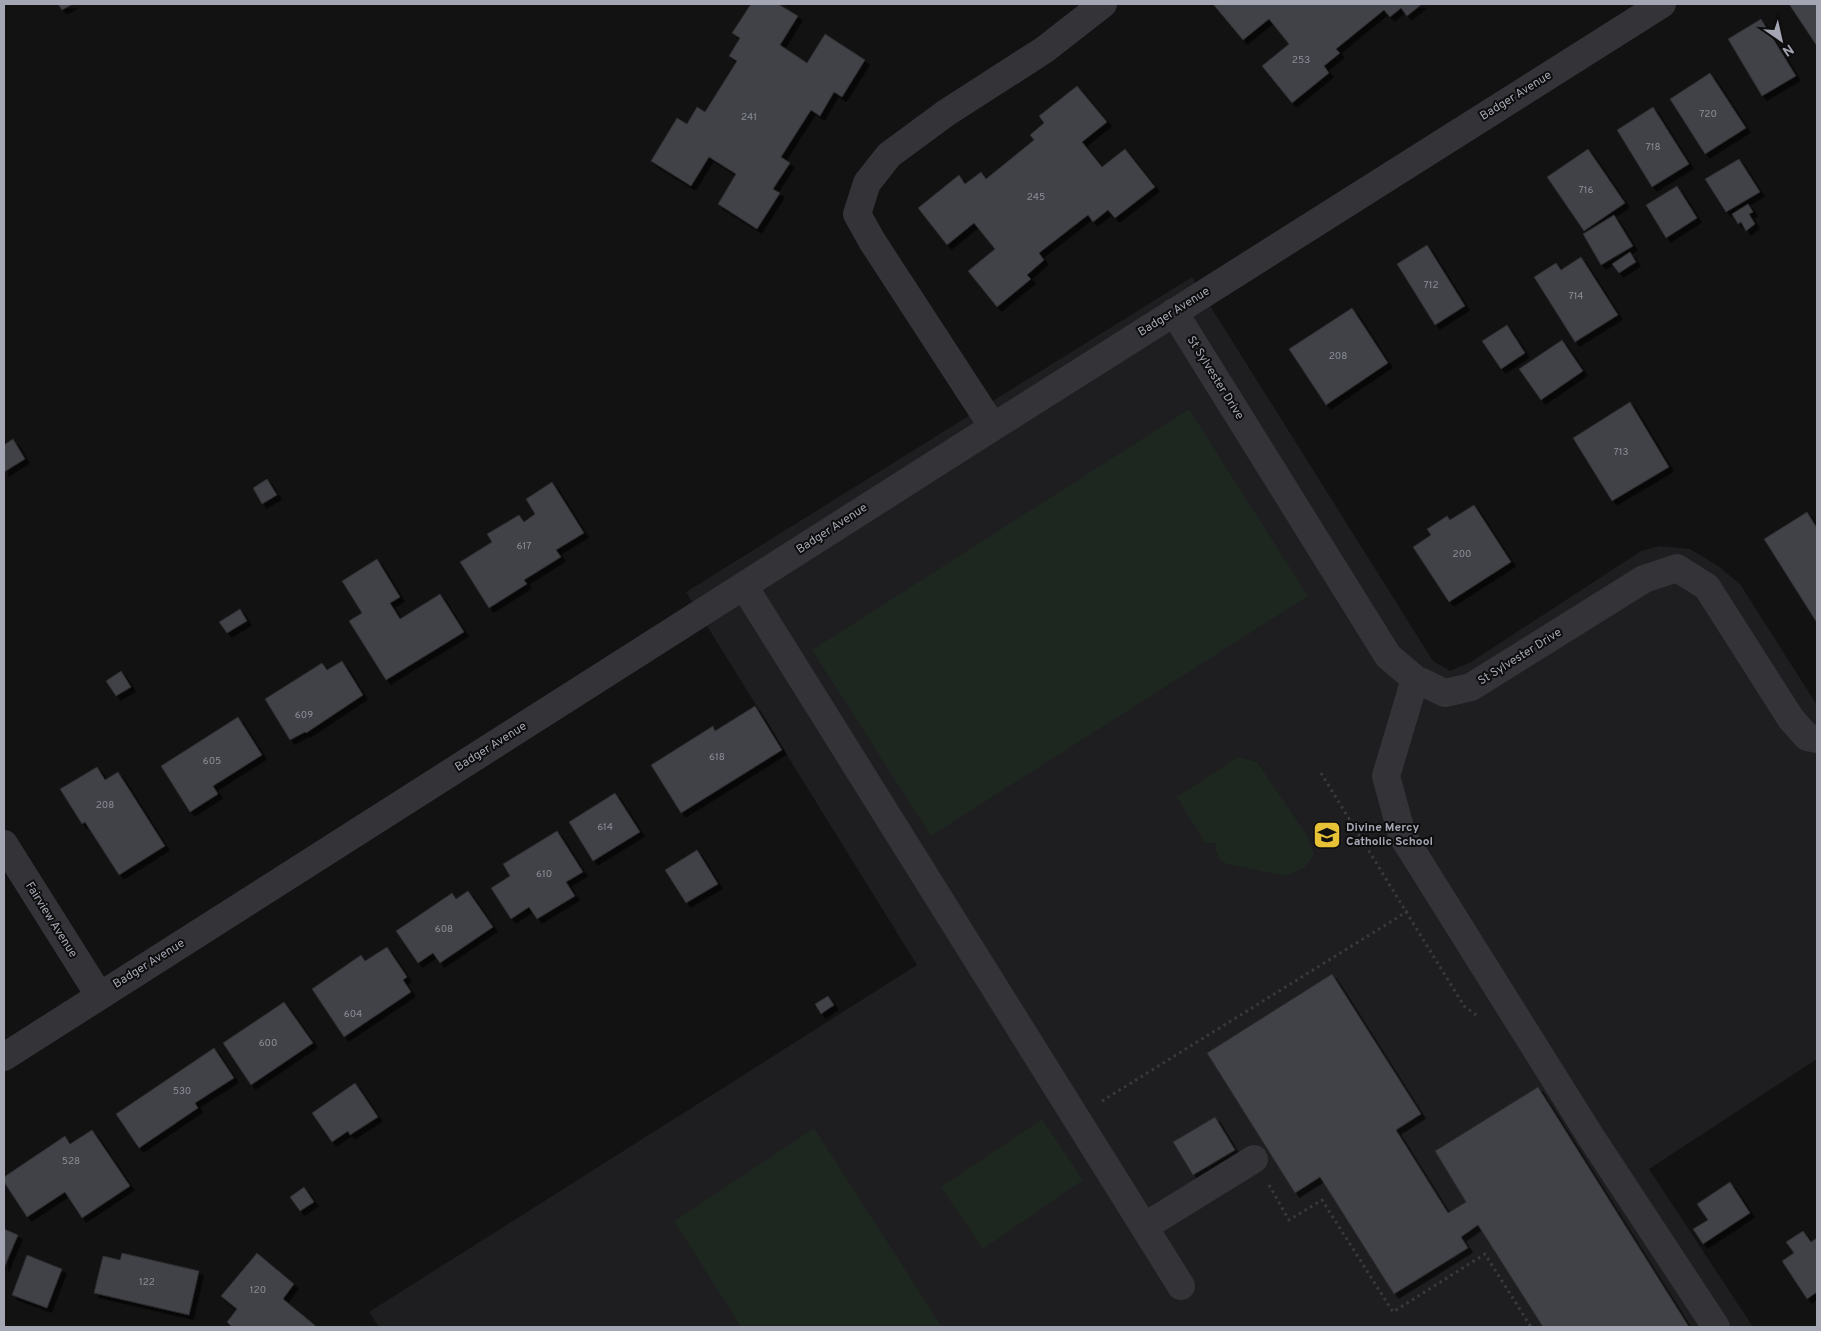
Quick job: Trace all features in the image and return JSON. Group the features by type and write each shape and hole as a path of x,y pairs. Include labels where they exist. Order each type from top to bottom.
{"street":[{"path":"993,426 877,249 857,214 867,184 889,155 946,113 1044,50 1103,4"},
{"name":"Badger Avenue","path":"4,1057 993,426 1662,4"},
{"name":"St Sylvester Drive","path":"1174,312 1388,656 1415,679 1445,693 1471,687 1644,579 1677,568 1707,587 1791,719 1807,737 1817,739"},
{"path":"744,586 1181,1286"},
{"path":"1415,679 1386,776 1402,835 1591,1137 1716,1327"},
{"name":"Fairview Avenue","path":"4,844 99,996"},
{"path":"1144,1227 1254,1159"}],"path":[{"path":"1076,1117 1408,911"},
{"path":"1254,1159 1289,1220 1322,1200 1393,1312 1485,1254 1531,1327"}],"shaded area":[{"name":"Divine Mercy Catholic School","path":"1192,277 1433,661 1450,671 1471,662 1641,551 1660,546 1690,549 1718,566 1740,584 1817,705 1817,1059 1649,1169 1753,1327 379,1327 369,1312 917,965 686,592"},
{"path":"1189,409 1308,596 931,836 812,650"},
{"path":"1238,757 1257,762 1308,837 1314,855 1304,868 1286,876 1227,864 1220,860 1216,850 1216,843 1205,843 1177,797"},
{"path":"1042,1119 1083,1180 983,1249 941,1187"},
{"path":"814,1128 942,1327 741,1327 674,1221"}],"building":[{"path":"58,4 73,4 62,10"},
{"path":"751,4 778,4 798,16 780,45 807,63 825,34 865,60 842,97 834,92 820,116 811,110 781,157 790,163 773,189 780,193 757,229 718,204 736,174 709,157 691,186 651,161 677,118 687,124 697,107 705,112 737,61 729,56 740,38 732,33"},
{"path":"1213,4 1422,4 1407,16 1401,8 1390,17 1384,10 1336,49 1340,53 1324,66 1329,73 1292,103 1262,66 1289,44 1269,19 1243,40"},
{"path":"1789,4 1817,4 1817,46"},
{"path":"1761,19 1796,76 1762,96 1728,39"},
{"path":"1710,73 1746,128 1705,154 1670,99"},
{"path":"1077,86 1107,122 1082,142 1102,167 1125,149 1155,187 1115,218 1108,210 1093,222 1088,215 1039,253 1044,260 1027,275 1031,279 997,307 968,271 995,249 974,223 947,245 918,208 959,175 965,184 981,172 986,179 1034,140 1030,135 1044,123 1039,116"},
{"path":"1653,107 1689,164 1652,187 1617,130"},
{"path":"1588,149 1625,203 1584,231 1547,177"},
{"path":"1739,159 1760,192 1726,212 1705,179"},
{"path":"1677,186 1697,218 1666,238 1646,205"},
{"path":"1748,204 1753,212 1749,214 1755,224 1746,231 1741,222 1738,224 1732,214"},
{"path":"1614,215 1633,246 1601,265 1583,234"},
{"path":"1427,245 1465,306 1435,325 1397,264"},
{"path":"1630,252 1636,262 1619,273 1612,264"},
{"path":"1581,257 1618,315 1575,342 1534,277 1556,263 1561,270"},
{"path":"1352,308 1388,363 1326,405 1289,349"},
{"path":"1507,325 1525,353 1501,369 1482,341"},
{"path":"1562,340 1583,371 1541,400 1519,369"},
{"path":"1630,402 1669,467 1612,501 1573,438"},
{"path":"13,439 25,459 4,472 4,445"},
{"path":"267,479 277,495 262,504 253,488"},
{"path":"552,482 584,533 556,550 561,557 524,580 527,584 489,608 460,562 492,542 487,534 519,515 524,522 535,514 526,499"},
{"path":"1474,505 1511,562 1449,602 1413,547 1431,535 1427,529 1447,516 1450,520"},
{"path":"1807,512 1817,528 1817,623 1764,539"},
{"path":"377,559 400,597 390,603 400,619 440,594 464,632 386,680 349,621 362,613 342,581"},
{"path":"240,609 247,621 227,633 219,622"},
{"path":"342,661 363,695 306,733 290,740 265,699 322,663 327,670"},
{"path":"121,671 131,687 116,696 106,681"},
{"path":"755,706 782,750 681,813 651,765 713,726 715,731"},
{"path":"238,717 262,755 213,786 218,794 190,812 161,766"},
{"path":"97,767 105,780 118,772 165,846 119,875 85,822 82,824 60,789"},
{"path":"615,793 640,832 593,861 569,822"},
{"path":"557,831 583,872 566,882 575,896 537,919 529,907 511,919 491,888 510,876 503,864"},
{"path":"697,850 718,884 686,903 665,870"},
{"path":"468,891 493,927 440,963 433,953 418,963 396,931 452,893 456,899"},
{"path":"387,947 407,977 403,980 411,992 344,1037 312,989 361,955 365,961"},
{"path":"1332,974 1421,1114 1396,1130 1448,1213 1466,1202 1435,1151 1538,1087 1689,1327 1543,1327 1478,1225 1461,1237 1468,1248 1394,1294 1320,1177 1295,1193 1207,1053"},
{"path":"828,996 834,1005 821,1014 815,1004"},
{"path":"284,1002 313,1043 251,1085 223,1043"},
{"path":"214,1048 234,1078 195,1103 198,1108 139,1148 116,1114"},
{"path":"355,1083 378,1117 350,1135 348,1131 332,1142 312,1113"},
{"path":"1215,1117 1235,1150 1193,1175 1173,1142"},
{"path":"92,1130 130,1186 82,1218 65,1192 27,1217 4,1182 4,1177 65,1136 70,1144"},
{"path":"1730,1182 1750,1213 1703,1244 1693,1229 1708,1220 1697,1204"},
{"path":"304,1187 314,1202 300,1211 290,1197"},
{"path":"4,1229 18,1235 4,1268"},
{"path":"1803,1231 1811,1242 1817,1238 1817,1292 1807,1299 1782,1261 1794,1253 1786,1242"},
{"path":"122,1253 199,1271 189,1315 94,1293 103,1256 120,1260"},
{"path":"257,1253 294,1284 283,1299 317,1327 232,1327 227,1322 237,1309 221,1296"},
{"path":"27,1255 62,1269 47,1308 12,1295"}],"place":[{"name":"Divine Mercy Catholic School","path":"1327,835"}]}
